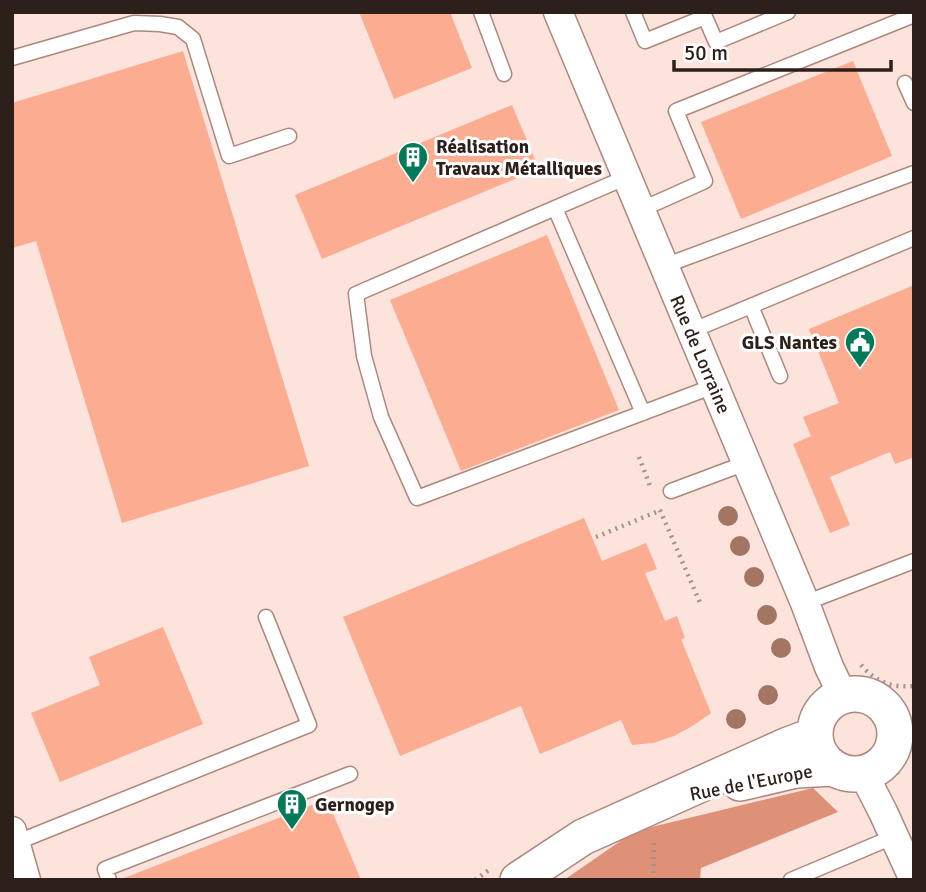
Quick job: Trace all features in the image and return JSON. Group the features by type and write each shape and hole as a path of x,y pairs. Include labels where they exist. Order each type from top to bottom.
{"street":[{"name":"Rue de Lorraine","path":"558,12 843,696"},
{"path":"848,771 874,770 885,762 904,721 889,713 880,703 856,694 843,696 822,711 816,722 817,749 823,759 848,771 883,812 914,880"},
{"name":"Rue de l'Europe","path":"518,880 583,837 815,735"},
{"name":"Rue de l'Europe","path":"668,798 796,771 848,771"},
{"path":"14,837 26,880"}],"lane":[{"path":"481,12 504,74"},
{"path":"633,12 645,41 704,15 716,42 788,12"},
{"path":"640,210 705,181 677,111 914,15"},
{"path":"12,58 134,23 178,27 193,38 229,156 289,136"},
{"path":"905,83 914,103"},
{"path":"664,266 914,173"},
{"path":"627,177 356,294 364,356 381,417 417,498 714,386"},
{"path":"555,208 643,413"},
{"path":"691,331 914,238"},
{"path":"751,306 780,376"},
{"path":"671,491 746,463"},
{"path":"805,603 914,561"},
{"path":"14,837 309,725 266,617"},
{"path":"109,880 105,869 350,774"},
{"path":"791,880 893,837"}],"path":[{"path":"639,457 701,605"},
{"path":"596,537 661,510"},
{"path":"653,880 654,831"}],"shaded area":[{"path":"813,788 838,812 701,868 700,880 564,880 635,831"}],"building":[{"path":"359,12 450,12 472,68 394,99"},
{"path":"183,51 309,466 122,523 36,241 12,248 12,103"},
{"path":"853,61 892,156 741,219 701,122"},
{"name":"Réalisation Travaux Métalliques","path":"512,105 539,169 322,259 295,195"},
{"path":"547,235 619,410 461,471 390,300"},
{"path":"914,285 914,457 895,464 890,452 830,477 850,525 830,533 793,444 811,436 803,417 839,403 809,329"},
{"path":"584,518 602,561 646,543 657,569 645,573 665,621 677,616 685,638 681,639 711,713 674,736 653,743 632,745 621,720 540,754 521,706 400,756 343,617"},
{"path":"163,627 203,724 60,782 31,713 100,685 89,657"},
{"name":"Gernogep","path":"327,799 361,880 124,878"}],"place":[{"name":"Réalisation Travaux Métalliques","path":"413,184"},
{"name":"GLS Nantes","path":"860,369"},
{"name":"Gernogep","path":"292,831"}]}
